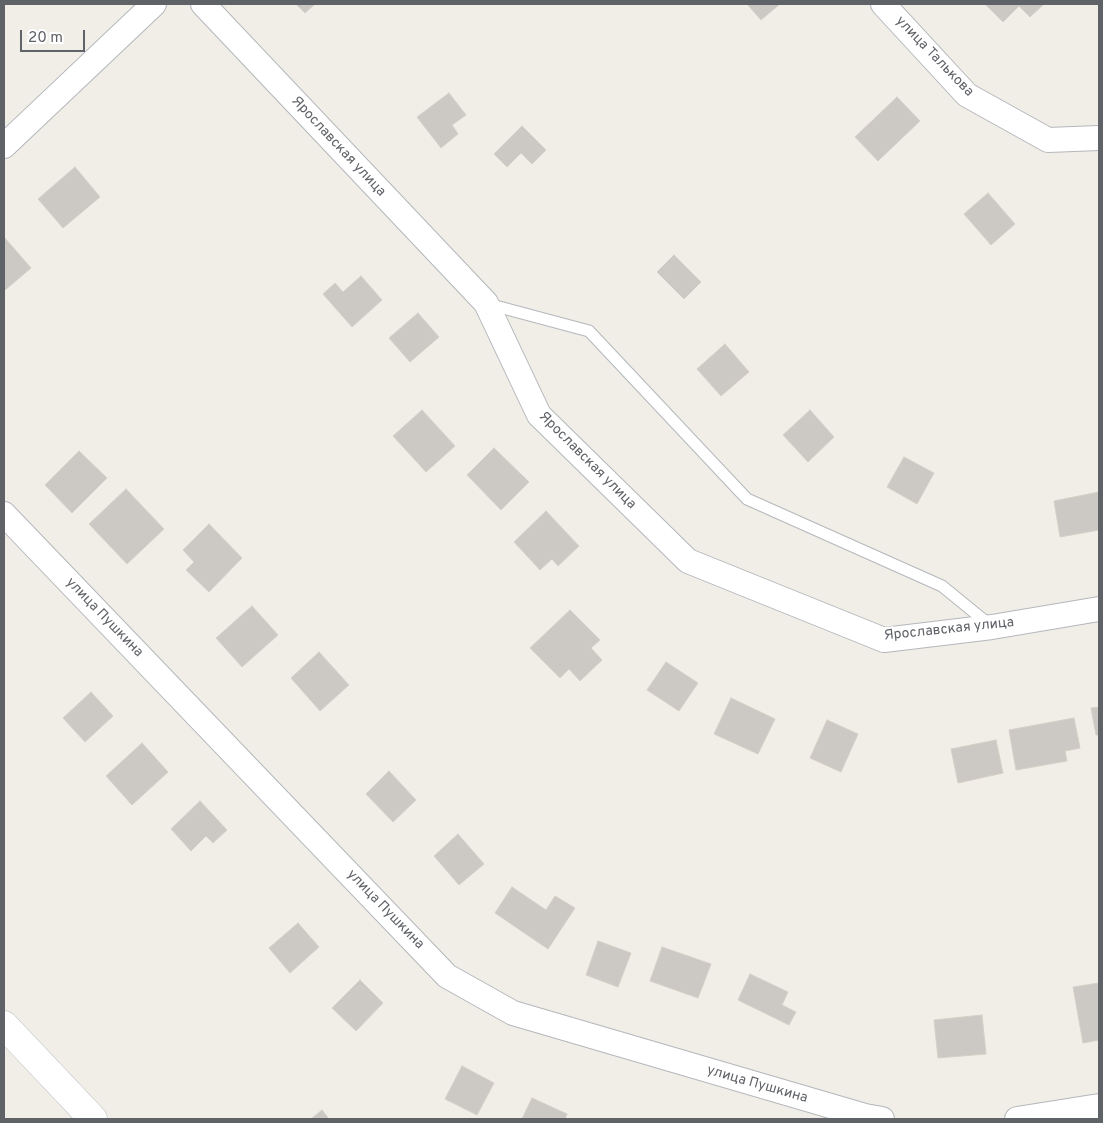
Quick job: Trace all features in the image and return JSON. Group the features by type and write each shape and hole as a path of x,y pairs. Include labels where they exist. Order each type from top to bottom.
{"main road":[{"path":"4,1025 93,1119"}],"street":[{"path":"4,146 154,4"},
{"name":"Ярославская улица","path":"203,4 486,303 539,415 688,562 884,640 992,627 1099,609"},
{"name":"улица Талькова","path":"883,4 967,94 1048,140 1099,138"},
{"name":"улица Пушкина","path":"4,514 448,976 513,1014 855,1114 882,1119"},
{"path":"1017,1119 1099,1106"}],"lane":[{"path":"486,303 589,331 747,498 942,586 992,627"}],"building":[{"path":"296,4 315,4 305,13"},
{"path":"747,4 780,4 761,20"},
{"path":"985,4 1044,4 1030,17 1019,6 1003,22"},
{"path":"449,93 466,115 452,125 458,134 441,148 417,117"},
{"path":"897,97 920,121 878,161 855,137"},
{"path":"522,126 546,150 532,164 521,153 507,167 494,154"},
{"path":"75,167 100,197 63,228 38,199"},
{"path":"988,193 1015,224 991,245 964,214"},
{"path":"4,237 31,268 4,291"},
{"path":"674,255 701,282 684,299 657,272"},
{"path":"361,276 382,300 352,327 323,294 335,283 343,292"},
{"path":"418,313 439,337 410,362 389,338"},
{"path":"725,344 749,372 721,396 697,369"},
{"path":"422,410 455,446 426,472 393,436"},
{"path":"810,410 834,437 808,462 783,435"},
{"path":"494,448 529,482 501,510 467,475"},
{"path":"79,451 107,478 72,513 45,485"},
{"path":"904,457 934,473 917,504 887,487"},
{"path":"126,489 164,529 127,564 89,524"},
{"path":"1099,492 1099,530 1060,537 1054,501"},
{"path":"546,511 579,546 558,566 552,559 540,570 514,542"},
{"path":"209,524 242,558 209,592 186,570 194,562 183,550"},
{"path":"252,606 278,635 242,667 216,638"},
{"path":"570,610 600,640 591,648 602,660 580,681 569,669 560,678 530,648"},
{"path":"319,652 349,685 320,711 291,678"},
{"path":"666,662 698,683 679,711 647,690"},
{"path":"91,692 113,716 85,742 63,718"},
{"path":"731,698 775,719 758,754 714,734"},
{"path":"1099,707 1099,735 1096,735 1091,708"},
{"path":"1074,718 1080,748 1065,751 1067,761 1016,770 1009,730"},
{"path":"827,720 858,734 841,772 810,758"},
{"path":"996,740 1003,773 958,783 951,749"},
{"path":"142,743 168,772 132,805 106,776"},
{"path":"389,771 416,800 393,822 366,794"},
{"path":"200,801 227,830 213,843 206,836 191,851 171,829"},
{"path":"458,834 484,864 459,885 434,856"},
{"path":"512,887 546,910 555,896 575,908 548,949 495,913"},
{"path":"298,923 319,947 290,973 269,948"},
{"path":"598,941 631,953 618,987 586,975"},
{"path":"662,947 711,964 698,998 650,981"},
{"path":"750,974 788,992 782,1005 796,1012 789,1025 738,1000"},
{"path":"360,980 383,1003 356,1031 332,1008"},
{"path":"1099,983 1099,1040 1083,1043 1073,987"},
{"path":"982,1015 986,1054 938,1058 934,1020"},
{"path":"462,1066 494,1083 477,1115 445,1099"},
{"path":"532,1098 567,1114 565,1119 522,1119"},
{"path":"322,1110 329,1119 311,1119"}]}
